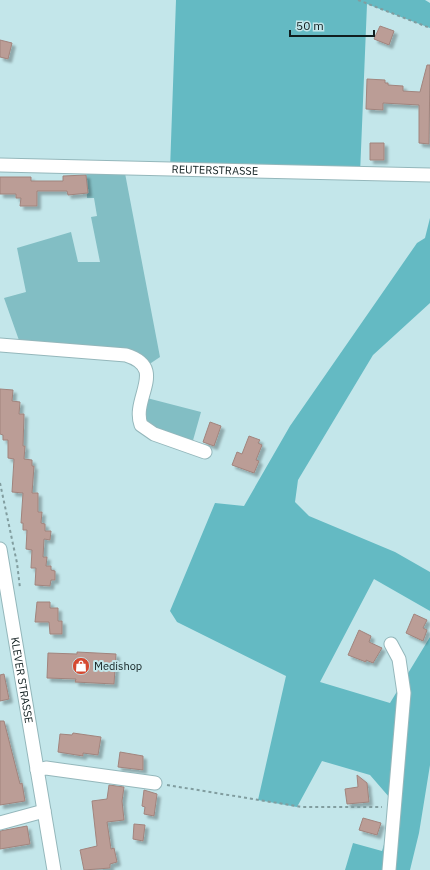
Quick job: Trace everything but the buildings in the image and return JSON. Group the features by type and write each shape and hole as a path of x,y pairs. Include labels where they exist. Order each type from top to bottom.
{"street":[{"name":"REUTERSTRASSE","path":"0,165 430,175"},
{"path":"0,345 126,355 141,361 147,375 138,411 142,425 154,434 204,452"},
{"name":"KLEVER STRASSE","path":"0,549 54,870"},
{"path":"389,870 404,693 399,659 391,644"},
{"path":"37,770 46,768 156,783"},
{"path":"0,823 44,812"}],"path":[{"path":"358,0 430,28"},
{"path":"156,783 302,808 394,806"}],"shaded area":[{"path":"176,0 425,0 430,3 430,28 367,4 360,174 170,170"},
{"path":"86,168 124,168 160,357 145,367 141,361 21,346 4,298 26,292 17,248 71,232 78,262 100,262 91,217 97,216 94,198 87,198"},
{"path":"430,218 430,303 373,355 298,480 295,502 309,516 395,552 430,572 430,611 374,579 320,682 390,703 430,637 430,765 419,833 410,870 345,870 353,843 382,851 396,805 370,775 322,761 297,807 258,800 286,676 177,622 170,611 215,503 244,506 290,426 417,243 425,238"},
{"path":"143,397 201,412 190,451 159,441 139,411"}],"place":[{"name":"Medishop","path":"81,666"}]}
